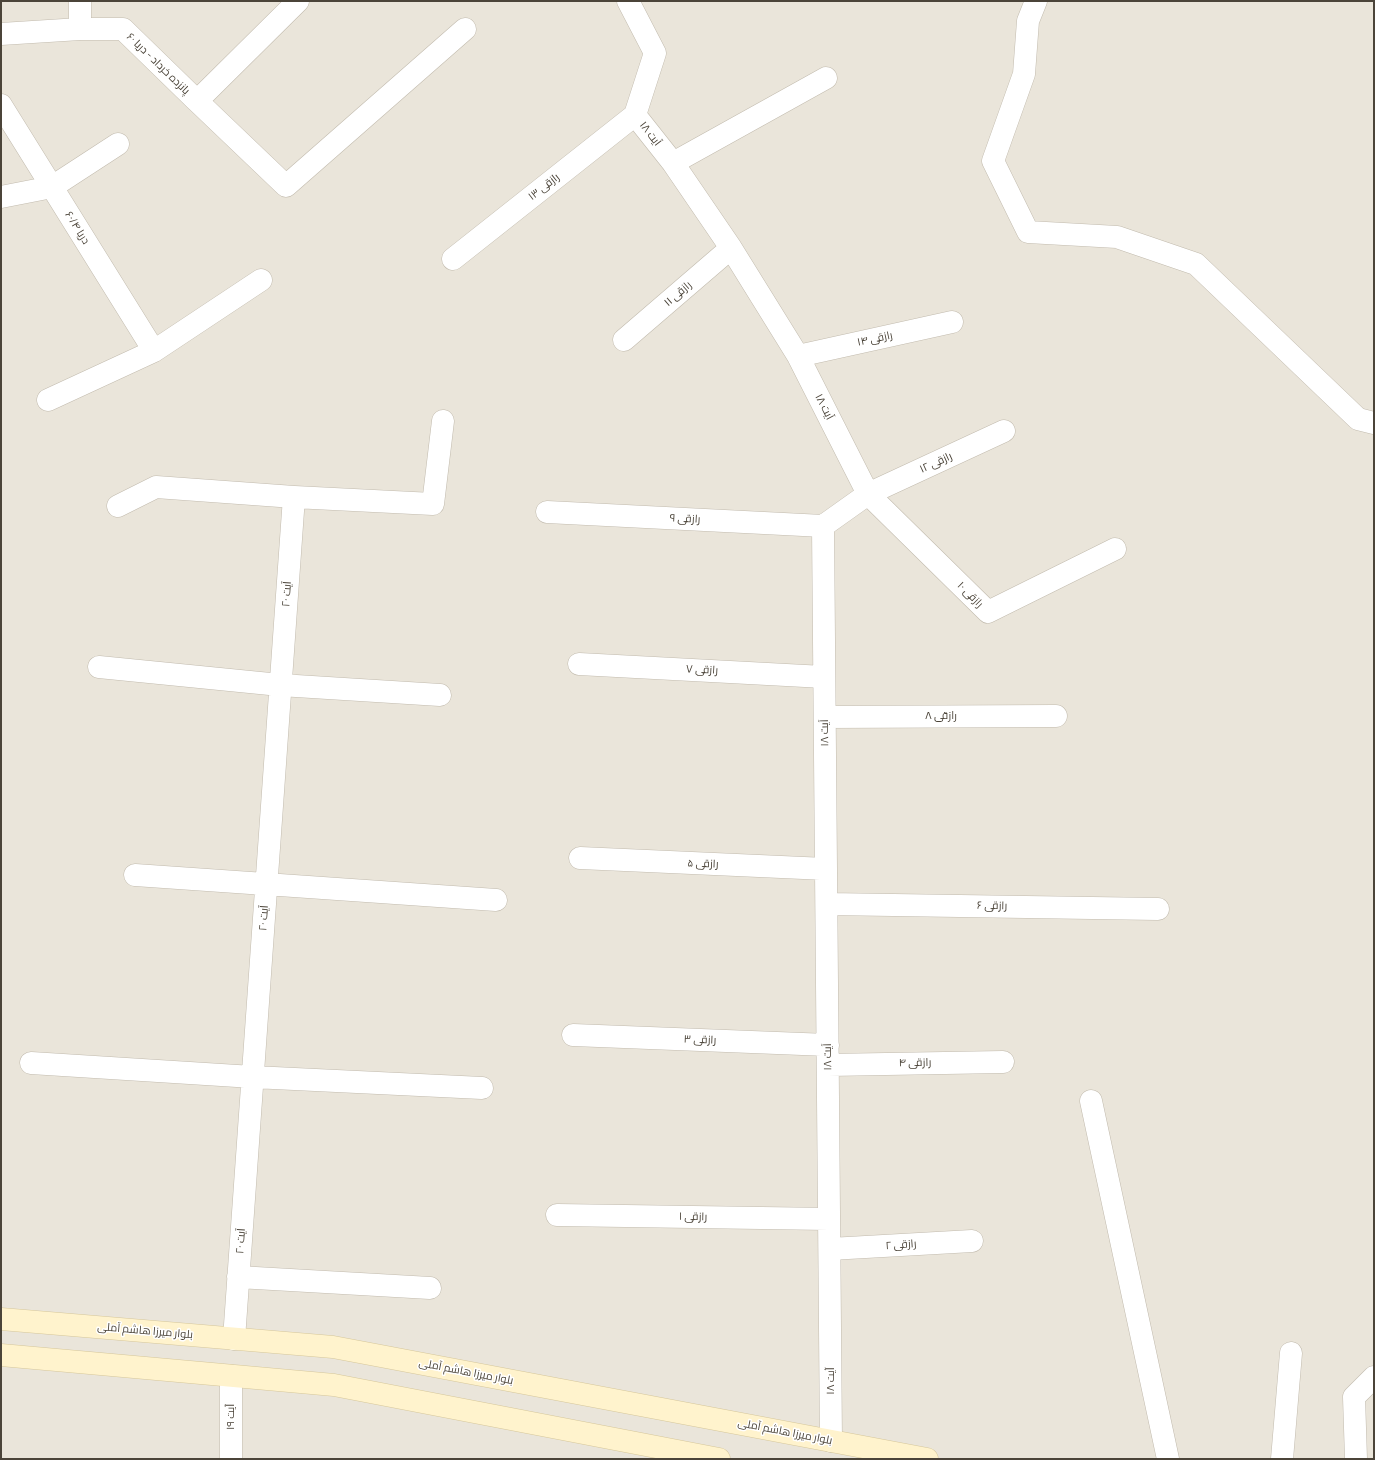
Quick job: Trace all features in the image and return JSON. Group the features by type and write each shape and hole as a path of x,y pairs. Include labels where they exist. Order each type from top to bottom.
{"main road":[{"name":"بلوار میرزا هاشم آملی","path":"1,1319 333,1347 927,1459"},
{"path":"1,1355 334,1385 719,1459"}],"street":[{"path":"80,1 80,29"},
{"name":"پانزده خرداد - دریا ۶۰","path":"1,34 80,29 123,29 197,101 298,1"},
{"path":"628,1 655,53 635,115"},
{"path":"1036,1 1028,22 1024,74 993,161 1028,232 1117,237 1196,264 1366,421"},
{"path":"197,101 286,186 465,29"},
{"path":"673,163 826,78"},
{"name":"دریا ۶۰/۴","path":"1,105 154,351"},
{"name":"آیت ۱۸","path":"635,115 673,163 731,248 798,356 868,494"},
{"name":"رازقی ۱۳","path":"453,259 635,115"},
{"path":"1,197 52,186 118,144"},
{"name":"رازقی ۱۱","path":"624,340 731,248"},
{"path":"48,400 154,351 261,280"},
{"name":"رازقی ۱۴","path":"798,356 952,322"},
{"path":"118,506 156,487 294,497 433,504 443,421"},
{"name":"رازقی ۱۲","path":"868,494 1004,431"},
{"path":"823,526 868,494"},
{"name":"رازقی ۱۰","path":"868,494 988,612 1116,549"},
{"name":"آیت ۲۰","path":"234,1339 294,497"},
{"name":"رازقی ۹","path":"547,512 823,526"},
{"name":"آیت ۱۸","path":"823,526 831,1441"},
{"name":"رازقی ۷","path":"579,664 824,677"},
{"path":"99,667 280,685 440,695"},
{"name":"رازقی ۸","path":"825,717 1056,716"},
{"name":"رازقی ۵","path":"580,858 826,869"},
{"path":"135,875 496,900"},
{"name":"رازقی ۶","path":"826,904 1158,909"},
{"name":"رازقی ۳","path":"573,1035 828,1055"},
{"name":"رازقی ۴","path":"828,1055 1003,1062"},
{"path":"31,1062 253,1077 482,1088"},
{"path":"1091,1101 1168,1459"},
{"name":"رازقی ۱","path":"557,1215 829,1219"},
{"name":"رازقی ۲","path":"830,1249 972,1240"},
{"path":"238,1277 430,1288"},
{"path":"1282,1459 1291,1353"},
{"name":"آیت ۱۹","path":"231,1376 231,1459"},
{"path":"1356,1459 1354,1397 1374,1377"}],"shaded area":[{"path":"1,1 1374,1 1374,1459 1,1459"}]}
